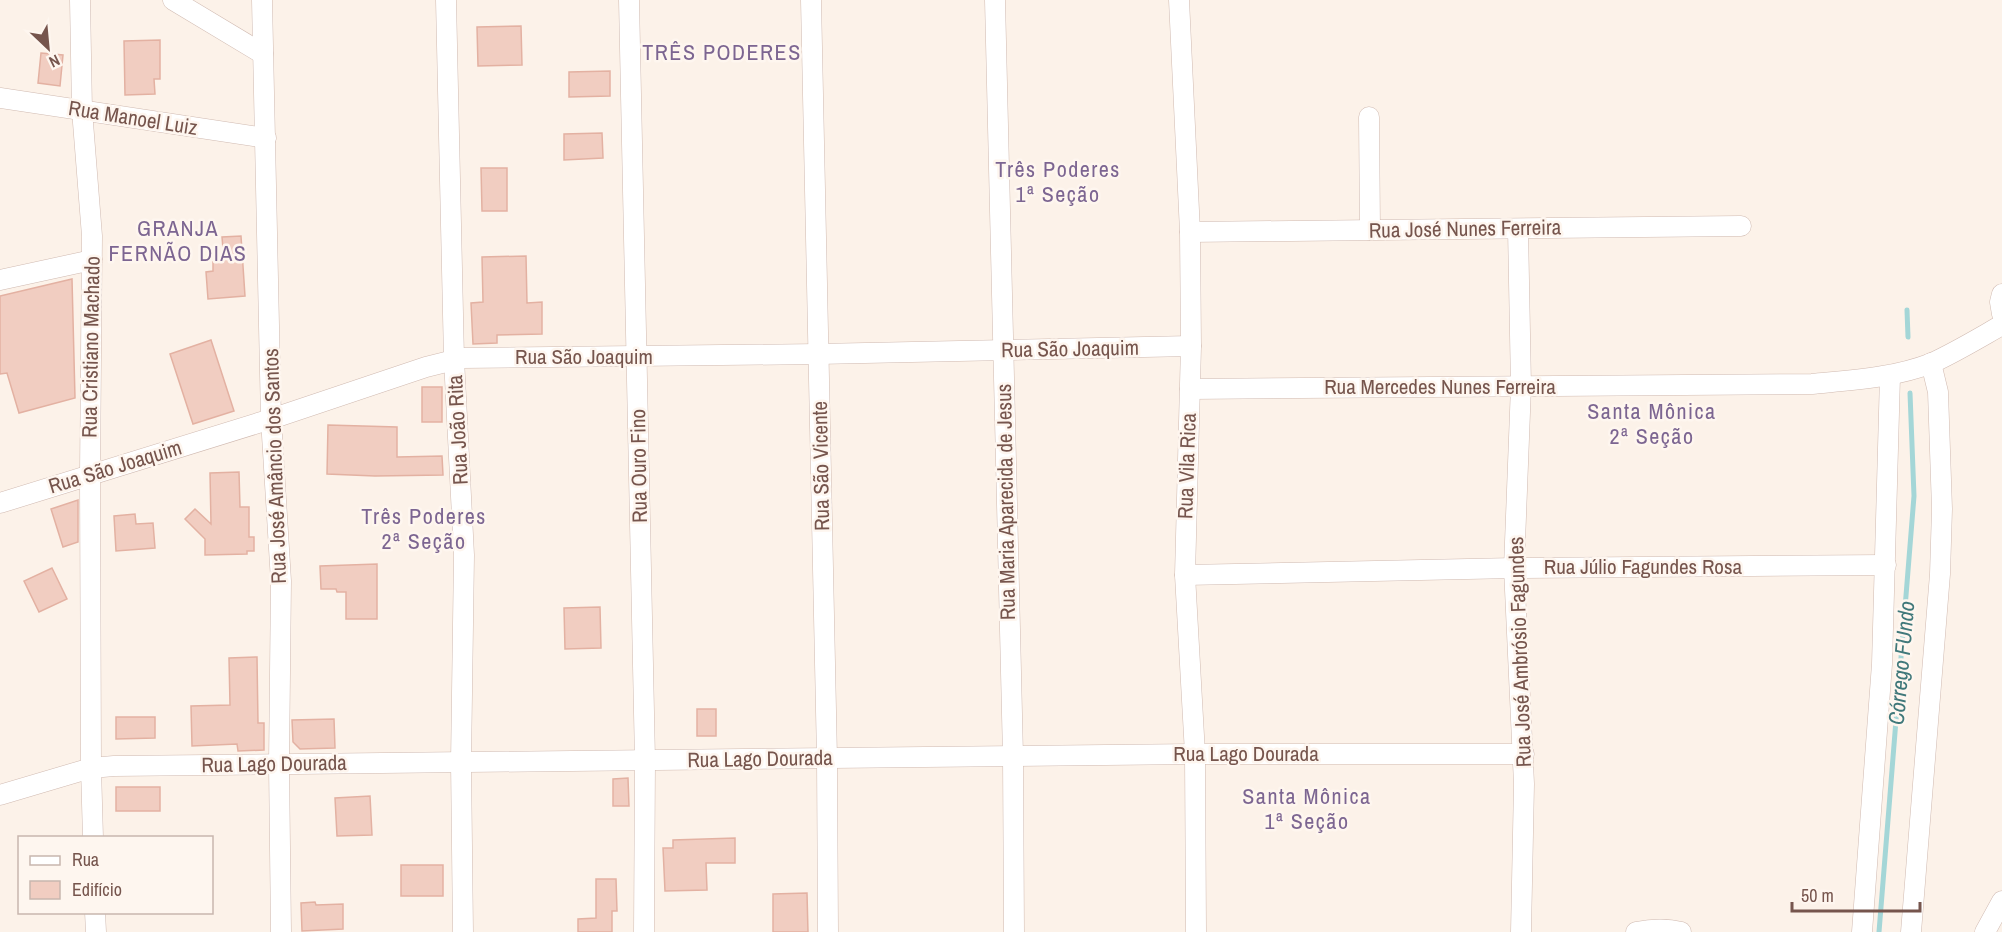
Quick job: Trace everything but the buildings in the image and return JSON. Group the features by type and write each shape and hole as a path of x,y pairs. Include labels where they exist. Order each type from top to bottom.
{"street":[{"name":"Rua Cristiano Machado","path":"80,0 82,110 92,236 90,476 93,836"},
{"path":"173,0 263,54"},
{"name":"Rua José Amâncio dos Santos","path":"262,0 271,419 280,581 281,932"},
{"name":"Rua João Rita","path":"446,0 454,359 464,555 461,762 463,932"},
{"name":"Rua Ouro Fino","path":"629,0 645,760 644,932"},
{"name":"Rua São Vicente","path":"811,0 827,758 828,932"},
{"name":"Rua Maria Aparecida de Jesus","path":"995,0 1013,756 1014,932"},
{"name":"Rua Vila Rica","path":"1179,0 1190,232 1191,346 1185,575 1195,754 1196,932"},
{"name":"Rua Manoel Luiz","path":"0,98 266,138"},
{"path":"1370,117 1370,230"},
{"name":"Rua José Nunes Ferreira","path":"1190,232 1741,226"},
{"name":"Rua José Ambrósio Fagundes","path":"1518,229 1521,386 1514,568 1524,754 1521,932"},
{"path":"0,280 92,260"},
{"path":"2002,294 2000,302 2002,314"},
{"name":"Rua Mercedes Nunes Ferreira","path":"1190,389 1812,384 1913,369 2002,325"},
{"name":"Rua São Joaquim","path":"0,503 271,419 454,359 1191,346"},
{"path":"1862,932 1882,664 1886,565 1913,369"},
{"path":"1911,932 1940,574 1942,520 1942,458 1938,392 1913,369"},
{"name":"Rua Júlio Fagundes Rosa","path":"1185,575 1514,568 1886,565"},
{"name":"Rua Lago Dourada","path":"0,795 91,768 1195,754 1524,754"},
{"path":"1985,932 2002,901"},
{"path":"95,914 96,932"},
{"path":"1636,932 1673,930 1681,932"}],"waterway":[{"name":"Córrego FUndo","path":"1907,310 1908,337"},
{"name":"Córrego FUndo","path":"1879,932 1914,496 1910,393"}],"district":[{"name":"TRÊS PODERES","path":"722,52"},
{"name":"Três Poderes 1ª Seção","path":"1058,182"},
{"name":"GRANJA FERNÃO DIAS","path":"178,240"},
{"name":"Santa Mônica 2ª Seção","path":"1652,424"},
{"name":"Três Poderes 2ª Seção","path":"424,528"},
{"name":"Santa Mônica 1ª Seção","path":"1307,808"}]}
